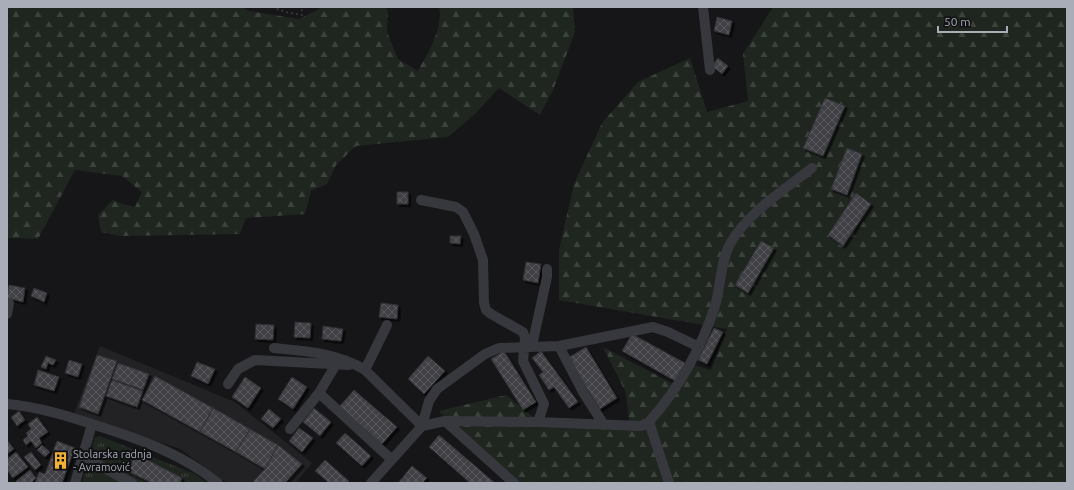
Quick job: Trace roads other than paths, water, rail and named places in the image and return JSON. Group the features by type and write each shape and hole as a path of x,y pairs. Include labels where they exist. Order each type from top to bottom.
{"street":[{"path":"703,7 710,70"},
{"path":"422,426 445,421 538,422 641,426 649,422 684,377 699,347 715,306 725,256 735,236 757,212 812,168"},
{"path":"421,200 456,207 463,212 474,234 483,260 484,303 486,310 523,332 525,348 523,361 544,404 538,422"},
{"path":"525,348 533,341 547,278 547,269"},
{"path":"7,314 9,303"},
{"path":"361,368 387,325"},
{"path":"371,483 422,426 429,401 437,389 485,354 499,348 559,346 653,327 668,332 699,347"},
{"path":"559,346 583,392 604,425"},
{"path":"274,348 322,353 361,368 422,426"},
{"path":"228,384 238,369 255,360 361,368"},
{"path":"290,429 319,393 336,366"},
{"path":"319,393 391,460"},
{"path":"7,404 29,406 92,424 171,452 190,462 218,483"},
{"path":"445,421 514,483"},
{"path":"649,422 669,483"},
{"path":"75,483 92,424"},
{"path":"82,456 132,483"}],"place":[{"name":"Stolarska radnja - Avramović","path":"60,460"}]}
